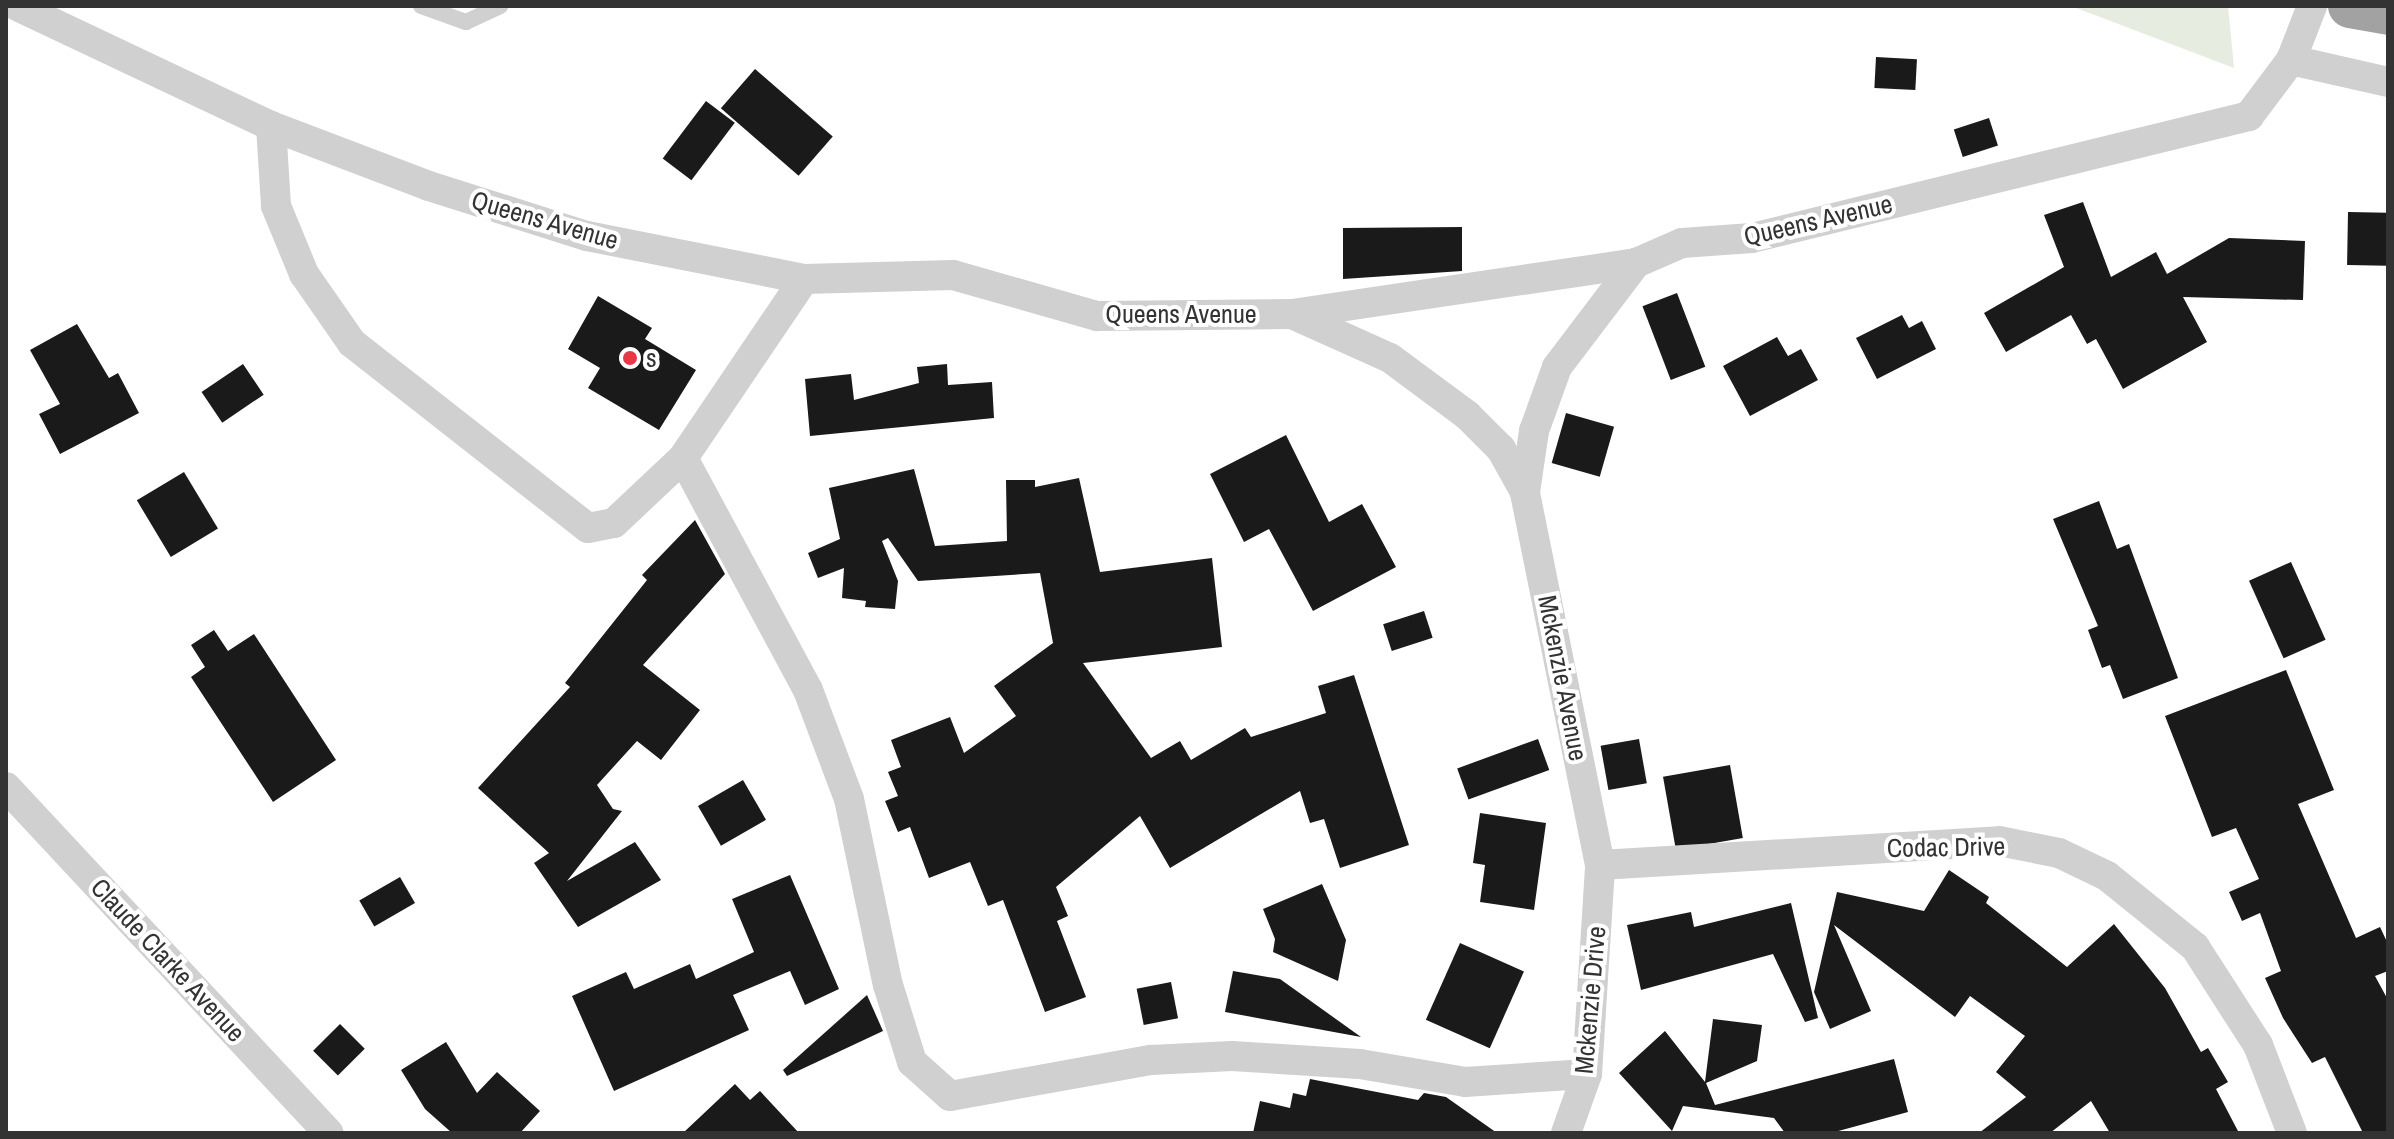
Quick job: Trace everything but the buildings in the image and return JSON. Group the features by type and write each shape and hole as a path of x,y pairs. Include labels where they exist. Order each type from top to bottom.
{"highway":[{"path":"2350,6 2388,13"}],"street":[{"name":"Queens Avenue","path":"17,6 271,126 429,186 587,236 804,279 953,275 1097,316 1292,314 1636,263 1682,243 1752,238 2249,116 2291,60 2312,6"},
{"path":"2291,60 2388,82"},
{"path":"271,126 276,206 304,274 352,343 588,528 614,523 683,458 804,279"},
{"name":"Mckenzie Avenue","path":"1525,492 1534,431 1557,367 1636,263"},
{"name":"Mckenzie Avenue","path":"1292,314 1390,358 1467,415 1501,449 1525,492 1600,865"},
{"path":"683,458 808,690 849,799 888,985 912,1062 950,1096 1151,1060 1232,1056 1360,1064 1465,1082 1587,1074"},
{"name":"Claude Clarke Avenue","path":"6,787 329,1133"},
{"name":"Codac Drive","path":"1600,865 1999,841 2059,853 2107,876 2195,947 2258,1045 2292,1133"},
{"name":"Mckenzie Drive","path":"1566,1133 1587,1074 1600,865"}],"lane":[{"path":"421,6 466,22 501,6"}],"shaded area":[{"path":"2071,6 2228,6 2234,68"}],"place":[{"name":"s","path":"630,358"}]}
